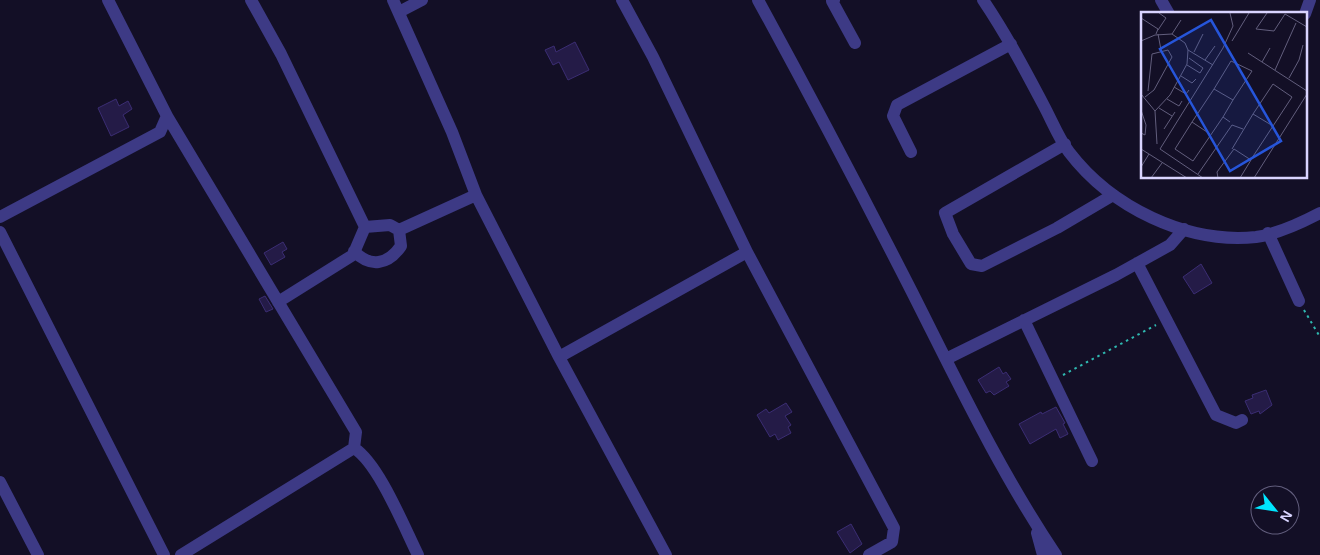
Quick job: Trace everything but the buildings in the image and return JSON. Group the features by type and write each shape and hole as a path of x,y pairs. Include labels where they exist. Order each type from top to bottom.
{"street":[{"path":"108,0 167,116 356,432 354,448"},
{"path":"251,0 281,54 365,227"},
{"path":"393,0 452,132 476,195 666,555"},
{"path":"399,12 422,0"},
{"path":"622,0 653,57 747,252 842,426 894,528 892,542 869,555"},
{"path":"758,0 1034,523 1056,555"},
{"path":"834,0 832,1 855,43"},
{"path":"983,0 1011,44 1069,152 1103,189 1144,214 1184,229 1221,237 1257,237 1320,214"},
{"path":"1161,0 1168,12"},
{"path":"912,152 893,116 897,105 1011,44"},
{"path":"0,217 160,132 167,116"},
{"path":"1065,144 945,213 953,234 971,264 982,266 1057,228 1113,195"},
{"path":"399,230 476,195"},
{"path":"365,227 390,225 399,230"},
{"path":"278,302 352,255 365,227"},
{"path":"946,359 1170,245 1184,229"},
{"path":"354,251 361,258 372,263 385,261 395,256 402,246 399,230"},
{"path":"0,232 164,555"},
{"path":"1268,233 1299,301"},
{"path":"560,357 747,252"},
{"path":"1137,263 1216,415 1236,423 1242,420"},
{"path":"1024,320 1092,461"},
{"path":"181,555 354,448"},
{"path":"354,448 364,455 394,506 418,555"},
{"path":"0,482 38,555"},
{"path":"1034,523 1042,555"}],"path":[{"path":"1299,301 1320,337"},
{"path":"1052,380 1166,320"}]}
